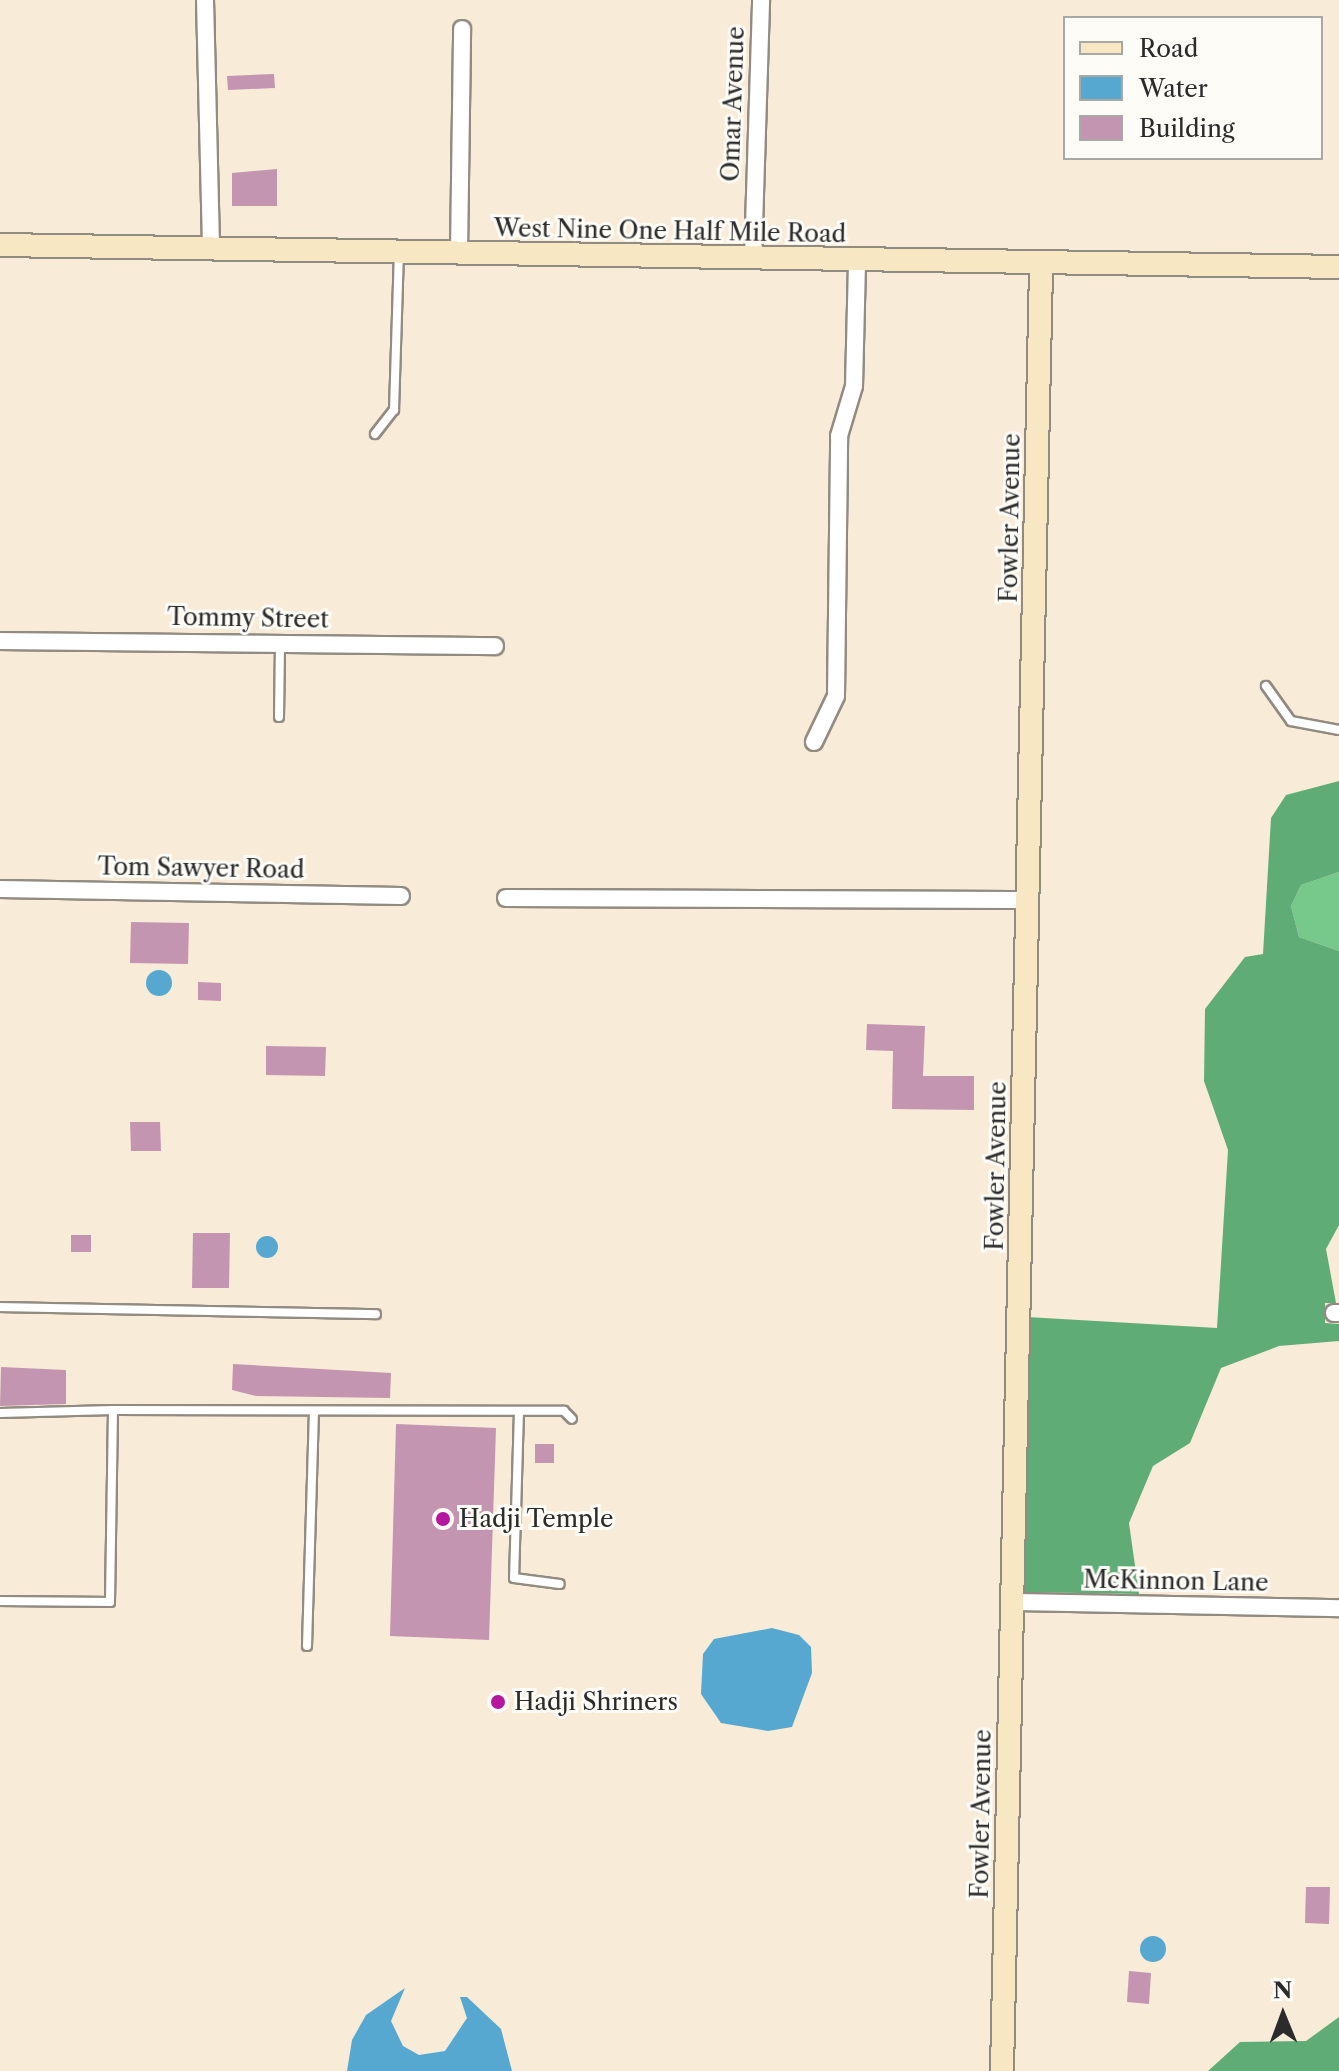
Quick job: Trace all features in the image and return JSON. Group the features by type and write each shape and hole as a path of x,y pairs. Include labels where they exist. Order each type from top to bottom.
{"street":[{"path":"205,0 211,249"},
{"name":"Omar Avenue","path":"753,258 761,0"},
{"path":"459,253 462,29"},
{"name":"West Nine One Half Mile Road","path":"0,245 1339,267"},
{"path":"814,742 836,696 839,436 854,386 857,260"},
{"name":"Fowler Avenue","path":"1002,2071 1041,262"},
{"name":"Tommy Street","path":"0,641 495,646"},
{"name":"Tom Sawyer Road","path":"0,889 401,896"},
{"path":"506,898 1028,900"},
{"name":"McKinnon Lane","path":"1012,1602 1339,1608"}],"lane":[{"path":"375,434 394,410 399,252"},
{"path":"279,717 280,643"},
{"path":"1266,686 1291,721 1339,730"},
{"path":"0,1307 376,1314"},
{"path":"0,1601 110,1602 113,1410"},
{"path":"0,1413 113,1410 314,1413 564,1411 572,1419"},
{"path":"519,1411 514,1578 560,1584"},
{"path":"307,1646 314,1413"}],"green space":[{"path":"1339,781 1339,872 1301,885 1291,906 1299,937 1339,951 1339,1225 1326,1249 1336,1303 1325,1303 1325,1323 1339,1324 1339,1341 1279,1346 1221,1368 1190,1443 1153,1466 1129,1523 1139,1594 1021,1592 1027,1317 1217,1328 1228,1150 1204,1081 1205,1009 1245,957 1263,954 1271,818 1286,795"},
{"path":"1339,872 1339,951 1299,937 1291,906 1301,885"},
{"path":"1339,2017 1339,2071 1208,2071 1240,2042 1306,2041"}],"water":[{"path":"159,970 168,974 172,983 168,992 159,996 150,992 146,983 150,974"},
{"path":"267,1236 275,1239 278,1247 275,1255 267,1258 259,1255 256,1247 259,1239"},
{"path":"772,1628 799,1635 811,1647 812,1673 792,1727 768,1731 721,1723 701,1694 703,1654 714,1639"},
{"path":"1153,1936 1162,1940 1166,1949 1162,1958 1153,1962 1144,1958 1140,1949 1144,1940"},
{"path":"405,1988 391,2021 403,2046 419,2055 445,2051 467,2018 460,1997 467,1997 501,2029 512,2071 347,2071 352,2040 366,2015"}],"building":[{"path":"274,74 275,88 228,90 227,76"},
{"path":"277,169 277,206 232,206 232,173"},
{"path":"131,922 189,923 188,964 130,963"},
{"path":"198,982 221,983 221,1001 198,1000"},
{"path":"867,1024 925,1026 923,1076 974,1076 974,1110 892,1109 893,1051 866,1050"},
{"path":"266,1046 326,1047 325,1076 266,1075"},
{"path":"130,1122 160,1122 161,1151 131,1151"},
{"path":"193,1233 230,1233 229,1288 192,1288"},
{"path":"71,1235 91,1235 91,1252 71,1252"},
{"path":"233,1364 391,1373 390,1398 256,1396 232,1390"},
{"path":"1,1367 66,1370 66,1404 0,1406"},
{"name":"Hadji Temple","path":"396,1424 496,1428 489,1640 390,1636"},
{"path":"535,1444 554,1444 554,1463 535,1463"},
{"path":"1306,1887 1330,1887 1329,1924 1305,1923"},
{"path":"1129,1971 1151,1973 1149,2004 1127,2002"}],"place":[{"name":"Hadji Temple","path":"443,1519"},
{"name":"Hadji Shriners","path":"498,1702"}]}
